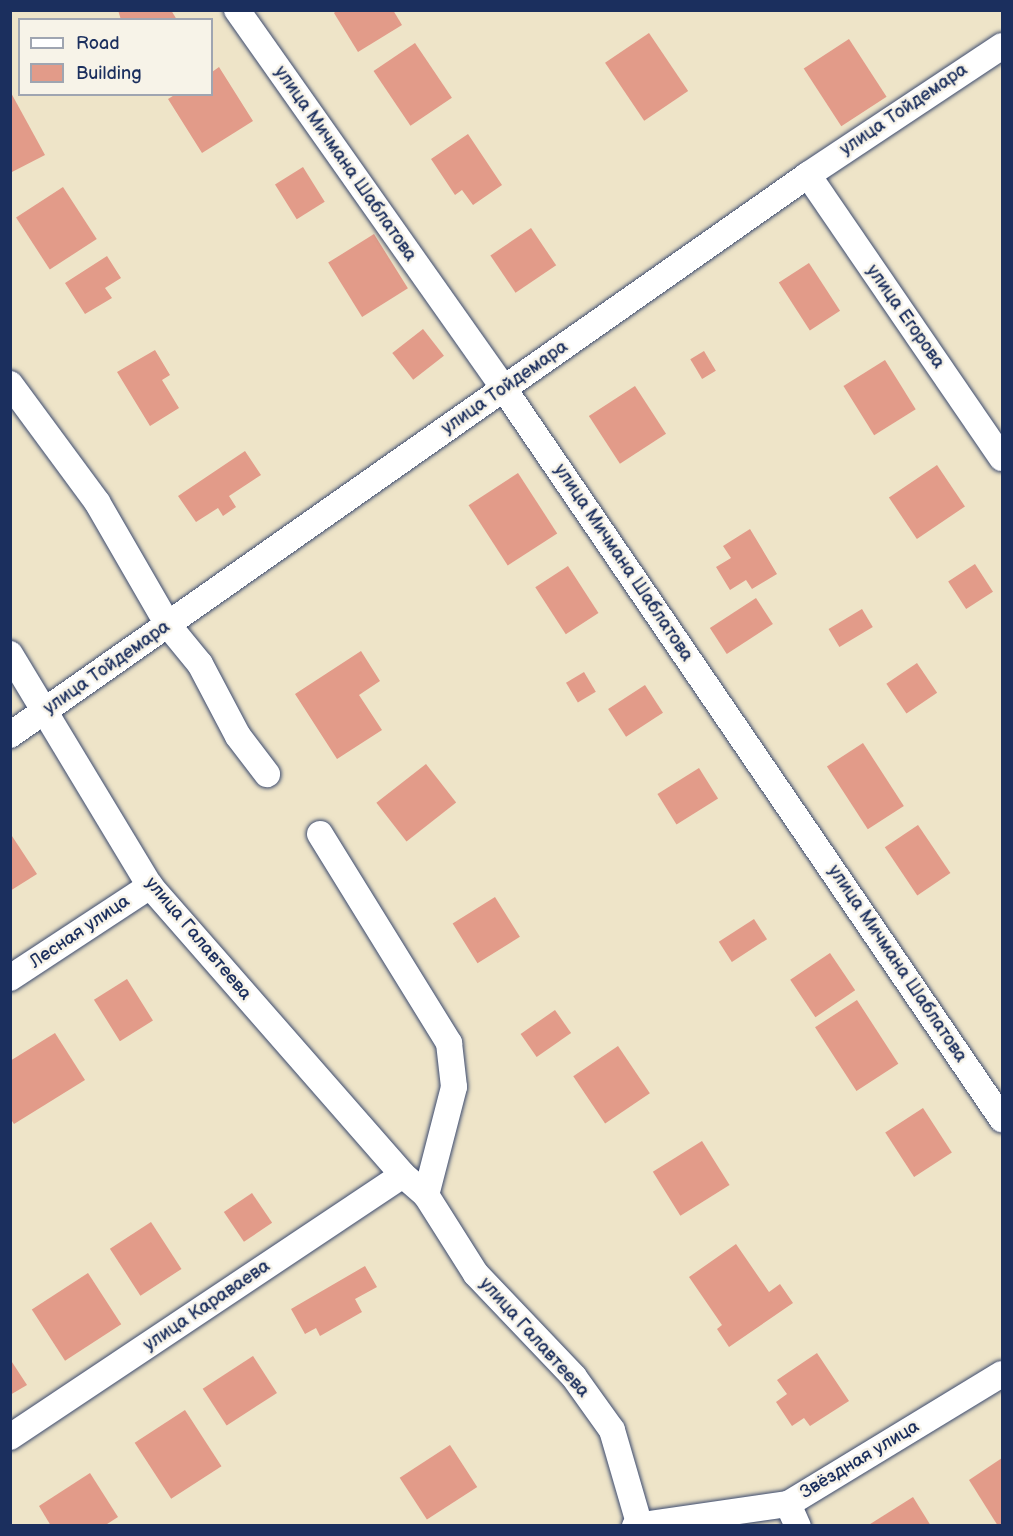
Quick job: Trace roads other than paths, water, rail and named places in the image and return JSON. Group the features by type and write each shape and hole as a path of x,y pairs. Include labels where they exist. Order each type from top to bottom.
{"street":[{"name":"улица Мичмана Шаблатова","path":"237,10 504,389 1002,1119"},
{"name":"улица Тойдемара","path":"10,735 808,175 1002,46"},
{"name":"улица Егорова","path":"808,175 1002,458"},
{"path":"10,384 97,502 168,625 200,664 238,736 267,774"},
{"name":"улица Галавтеева","path":"10,654 150,886 403,1175 426,1195 476,1274 574,1377 612,1430 637,1524"},
{"path":"320,834 449,1043 454,1087 426,1195"},
{"name":"Лесная улица","path":"10,978 150,886"},
{"name":"улица Караваева","path":"10,1437 403,1175"},
{"name":"Звёздная улица","path":"637,1524 793,1515 1002,1374"}]}
